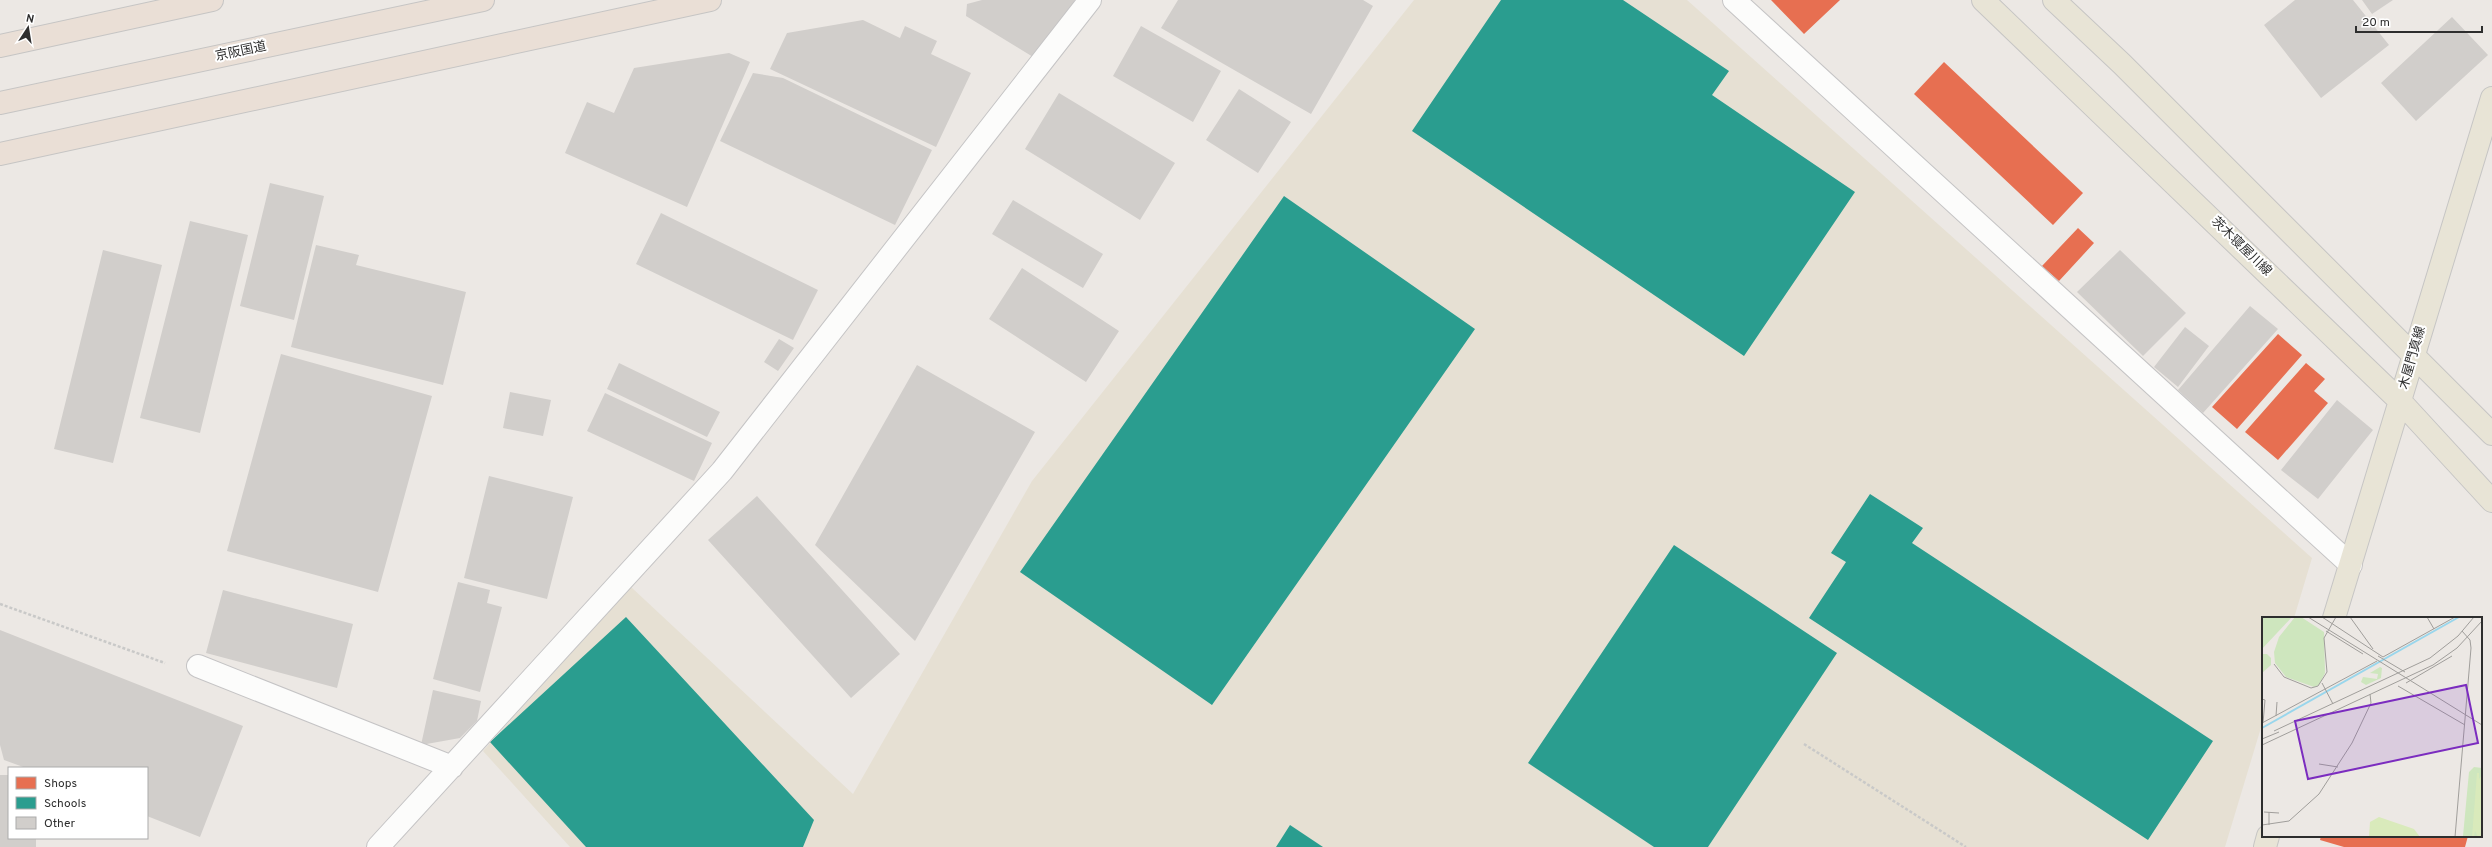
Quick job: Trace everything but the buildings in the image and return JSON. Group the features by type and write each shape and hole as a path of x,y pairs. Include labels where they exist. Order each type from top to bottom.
{"highway":[{"path":"0,46 212,0"},
{"name":"京阪国道","path":"0,104 483,0"},
{"path":"0,154 710,0"}],"main road":[{"name":"茨木寝屋川線","path":"1983,0 2400,402 2492,500"},
{"path":"2054,0 2122,64 2492,434"},
{"name":"木屋門真線","path":"2334,617 2492,98"},
{"path":"2265,847 2268,837"}],"street":[{"path":"378,847 722,471 1090,0"},
{"path":"1734,0 2351,565"},
{"path":"198,666 452,767"}],"path":[{"path":"0,604 169,664 198,666"},
{"path":"1804,744 1966,847"}],"shaded area":[{"path":"1414,0 1687,0 2312,558 2294,617 2262,617 2262,724 2225,847 570,847 483,751 631,587 853,794 1032,481"}]}
